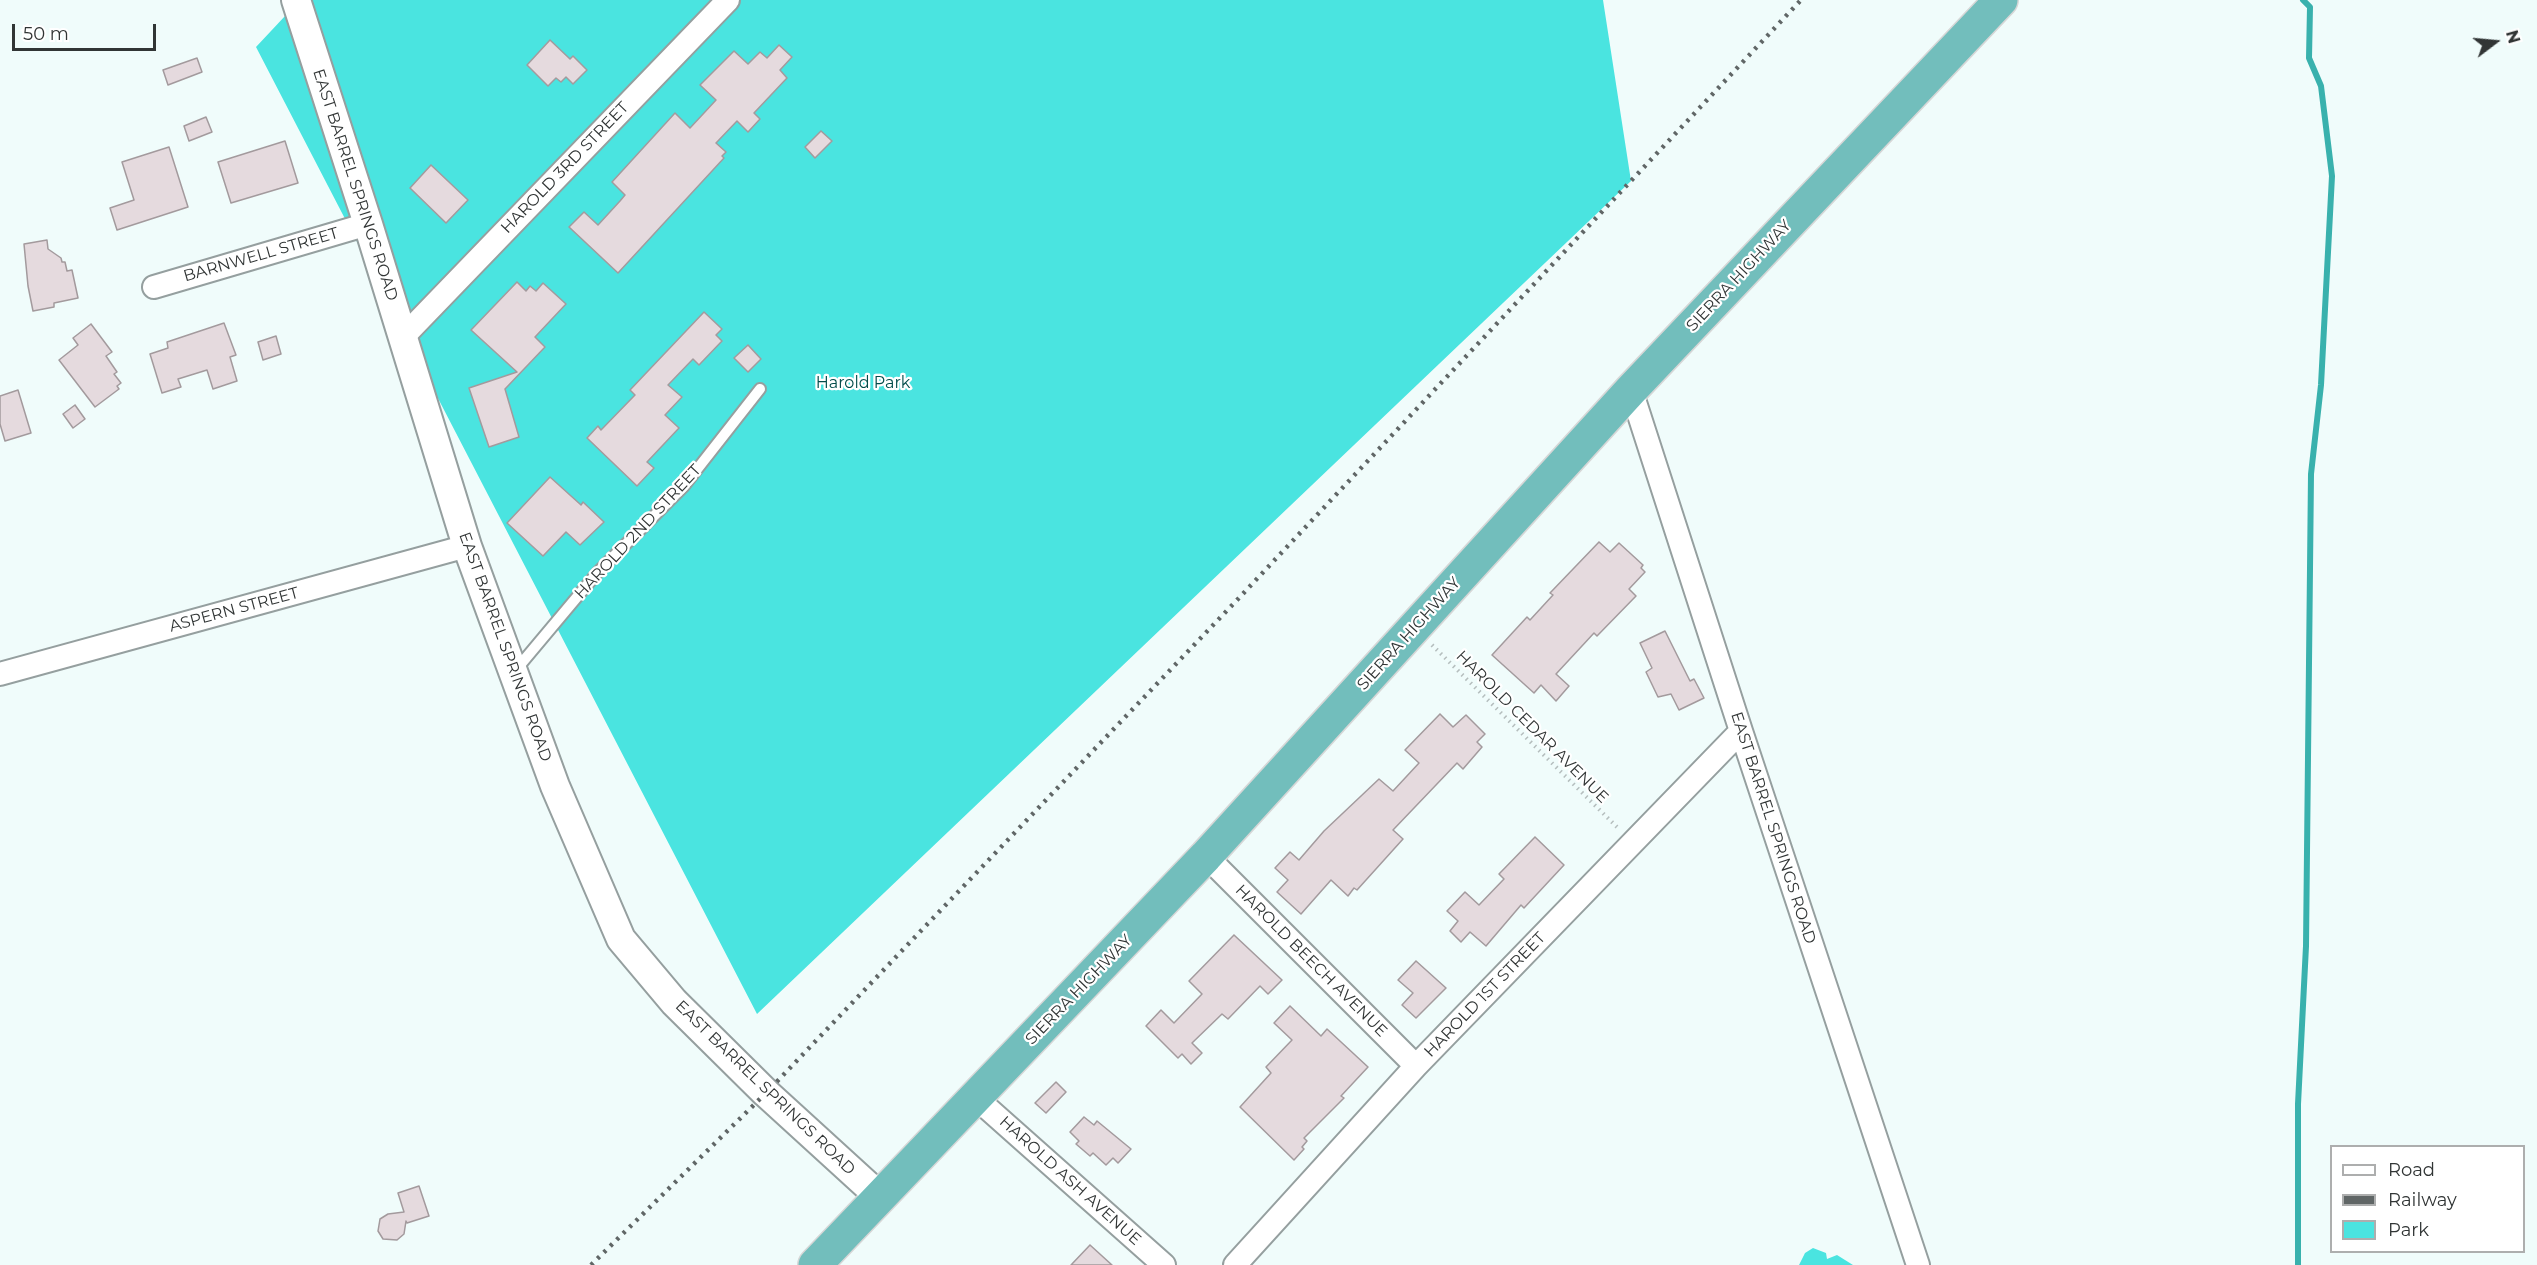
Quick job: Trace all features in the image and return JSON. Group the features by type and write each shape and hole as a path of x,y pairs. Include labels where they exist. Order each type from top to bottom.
{"highway":[{"name":"SIERRA HIGHWAY","path":"815,1265 1206,856 1631,390 2001,0"}],"street":[{"name":"EAST BARREL SPRINGS ROAD","path":"296,0 467,546 555,786 621,939 674,1002 766,1094 880,1197"},
{"name":"HAROLD 3RD STREET","path":"403,336 728,0"},
{"name":"BARNWELL STREET","path":"154,286 368,224"},
{"name":"EAST BARREL SPRINGS ROAD","path":"1631,390 1918,1265"},
{"name":"ASPERN STREET","path":"0,674 467,546"},
{"name":"HAROLD 1ST STREET","path":"1235,1265 1416,1066 1741,731"},
{"name":"HAROLD BEECH AVENUE","path":"1206,856 1416,1066"},
{"name":"HAROLD ASH AVENUE","path":"976,1098 1164,1265"}],"lane":[{"name":"HAROLD 2ND STREET","path":"513,673 598,572 684,486 760,389"}],"path":[{"name":"HAROLD CEDAR AVENUE","path":"1414,628 1632,843"}],"green space":[{"name":"Harold Park","path":"300,0 1603,0 1631,181 757,1014 256,47"},
{"path":"1813,1248 1826,1253 1827,1259 1837,1255 1853,1265 1799,1265 1805,1253"}],"building":[{"path":"550,40 570,59 573,56 587,70 573,84 566,77 561,82 556,78 548,86 527,65"},
{"path":"779,45 792,57 780,70 787,78 754,113 760,119 748,132 737,121 716,143 726,152 722,156 724,158 618,273 569,227 584,212 598,225 625,195 612,182 675,113 690,128 716,100 700,85 734,51 748,64 760,52 767,58"},
{"path":"197,58 202,72 168,85 163,70"},
{"path":"206,117 212,132 189,141 184,126"},
{"path":"821,131 832,141 815,158 805,147"},
{"path":"285,141 298,183 231,203 218,162"},
{"path":"169,147 188,207 117,230 110,208 134,200 122,162"},
{"path":"431,165 468,200 446,223 410,188"},
{"path":"47,240 48,249 61,258 62,262 65,262 67,271 72,270 78,298 54,303 54,307 33,311 24,244"},
{"path":"517,282 526,291 530,286 536,291 543,283 566,304 535,337 545,347 505,389 519,437 489,447 469,388 517,372 471,330"},
{"path":"704,312 722,329 716,335 722,341 699,365 693,359 668,385 682,397 665,415 679,428 647,462 654,468 637,486 587,438 598,426 601,430 635,395 630,390"},
{"path":"224,323 236,355 230,357 237,381 213,389 207,370 178,379 181,387 162,393 150,354 168,348 167,342"},
{"path":"91,324 112,352 106,356 117,372 114,374 121,383 117,386 119,389 95,407 59,360 78,345 73,338"},
{"path":"276,336 281,354 263,360 258,342"},
{"path":"748,345 761,359 748,372 734,358"},
{"path":"18,390 31,433 5,441 0,424 0,396"},
{"path":"75,405 85,419 73,428 63,414"},
{"path":"550,477 581,505 583,502 604,522 580,545 566,532 543,556 507,523"},
{"path":"1599,542 1610,552 1619,543 1643,565 1641,568 1645,572 1629,589 1636,596 1597,636 1594,633 1556,674 1569,686 1556,701 1541,685 1534,693 1492,655 1527,617 1530,620 1553,595 1550,593"},
{"path":"1665,631 1690,681 1694,679 1704,698 1679,710 1671,694 1658,697 1646,672 1652,668 1640,643"},
{"path":"1440,714 1453,727 1466,715 1485,734 1477,742 1482,747 1463,769 1457,763 1393,830 1403,839 1357,890 1354,888 1348,896 1331,880 1301,914 1277,892 1288,880 1275,868 1290,852 1299,860 1324,831 1379,779 1393,791 1419,763 1405,750"},
{"path":"1535,837 1564,865 1524,908 1521,905 1486,946 1470,932 1461,942 1450,931 1458,921 1447,911 1465,892 1479,905 1504,879 1499,874"},
{"path":"1234,935 1282,980 1268,994 1260,986 1228,1019 1222,1014 1192,1043 1202,1053 1191,1064 1182,1054 1178,1058 1146,1026 1161,1010 1174,1023 1202,994 1189,981"},
{"path":"1416,961 1446,988 1416,1018 1402,1005 1413,993 1398,980"},
{"path":"1290,1006 1321,1036 1327,1029 1368,1067 1341,1096 1344,1098 1304,1138 1307,1141 1302,1147 1304,1149 1294,1160 1240,1107 1271,1073 1266,1067 1292,1040 1274,1023"},
{"path":"1056,1082 1066,1092 1046,1113 1035,1103"},
{"path":"1084,1117 1094,1125 1097,1121 1131,1149 1118,1163 1113,1158 1106,1165 1093,1153 1090,1156 1076,1144 1079,1141 1070,1132"},
{"path":"419,1186 429,1216 407,1223 406,1221 404,1234 397,1240 383,1239 378,1231 380,1219 388,1214 404,1212 398,1193"},
{"path":"1090,1245 1112,1265 1071,1265"}],"waterway":[{"path":"2298,1265 2298,1104 2306,946 2311,474 2321,385 2332,176 2321,86 2309,58 2310,7 2303,0"}],"railway":[{"path":"591,1265 766,1093 1238,599 1801,0"}]}
